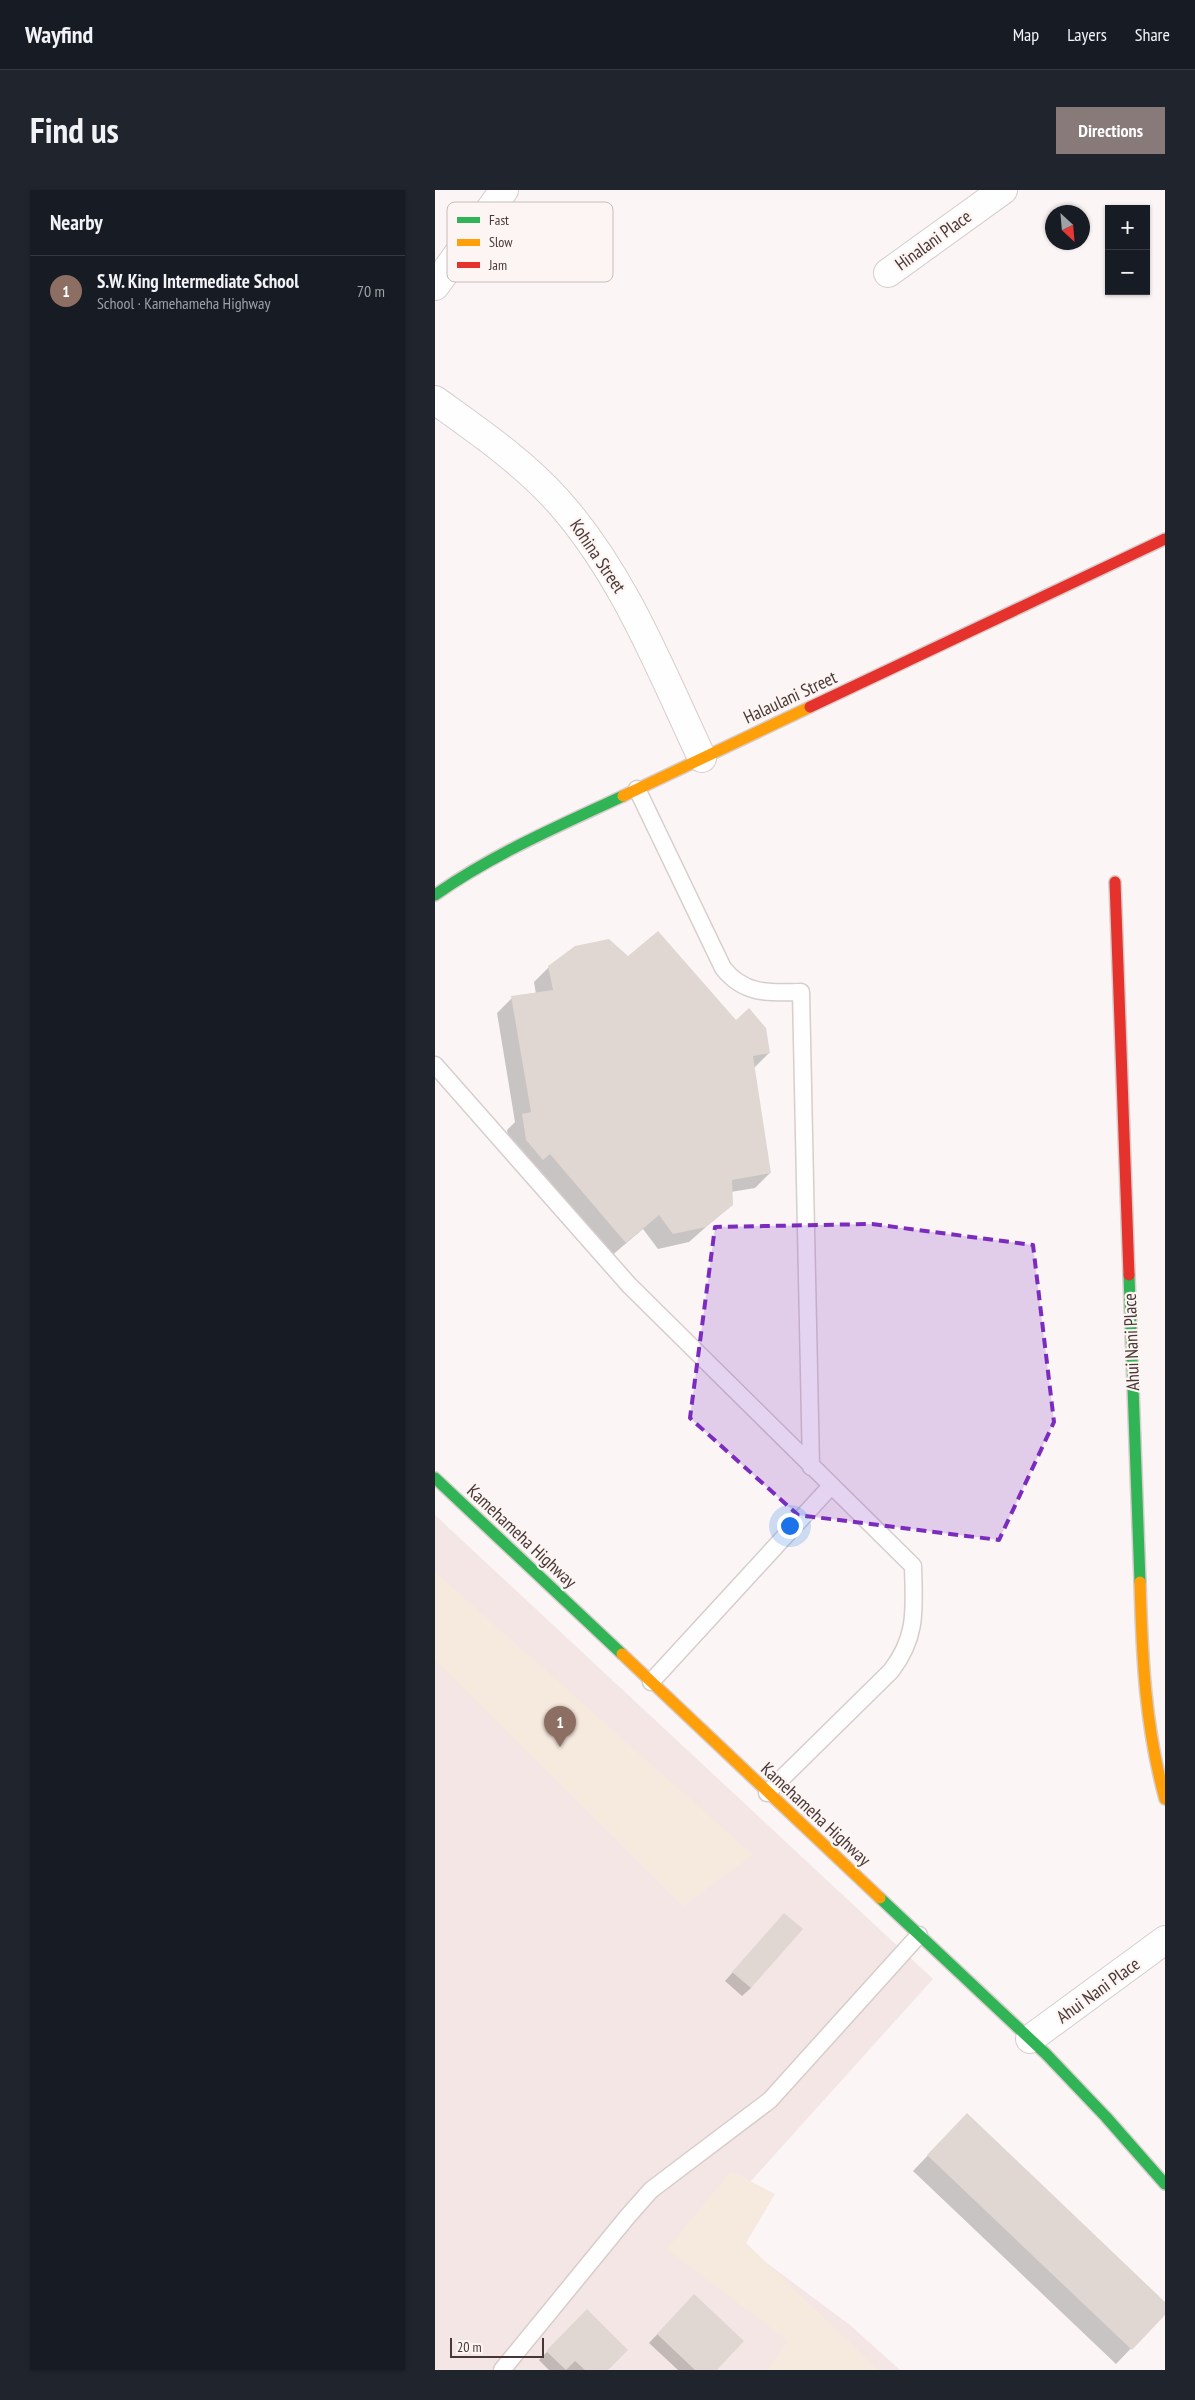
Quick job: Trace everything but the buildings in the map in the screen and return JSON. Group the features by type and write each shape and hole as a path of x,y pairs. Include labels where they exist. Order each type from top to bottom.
{"street":[{"path":"495,202 504,190"},
{"name":"Hinalani Place","path":"888,273 1003,190"},
{"path":"435,286 447,269"},
{"name":"Kohina Street","path":"435,400 505,450 557,500 581,528 621,589 702,758"},
{"name":"Halaulani Street","path":"435,895 493,858 1165,539"},
{"name":"Ahui Nani Place","path":"1115,882 1143,1678 1155,1762 1165,1799"},
{"name":"Kamehameha Highway","path":"435,1478 1030,2039 1106,2116 1165,2184"},
{"name":"Ahui Nani Place","path":"1030,2039 1165,1940"}],"lane":[{"path":"637,789 723,968 741,986 754,991 801,992 811,1467"},
{"path":"435,1065 629,1285 913,1566 914,1619 912,1632 900,1659 891,1671 767,1793"},
{"path":"651,1682 831,1486"},
{"path":"502,2370 651,2190 770,2100 919,1935"}],"highlighted area":[{"path":"872,1224 1033,1245 1054,1422 999,1540 798,1515 690,1418 715,1227"}],"shaded area":[{"path":"435,1515 933,1979 713,2223 850,2325 900,2370 435,2370"},
{"path":"435,1572 753,1855 683,1906 435,1660"},
{"path":"731,2171 775,2194 746,2243 878,2370 767,2370 788,2341 667,2249"}],"traffic: fast":[{"path":"435,895 480,866 623,796"},
{"path":"1129,1275 1140,1582"},
{"path":"435,1478 622,1654"},
{"path":"880,1898 1046,2054 1106,2117 1165,2184"}],"traffic: slow":[{"path":"623,796 810,707"},
{"path":"1140,1582 1142,1637 1149,1718 1158,1772 1165,1799"},
{"path":"622,1654 880,1898"}],"traffic: jam":[{"path":"810,707 1165,539"},
{"path":"1115,882 1129,1275"}],"place":[{"name":"S.W. King Intermediate School","path":"560,1747"}]}
